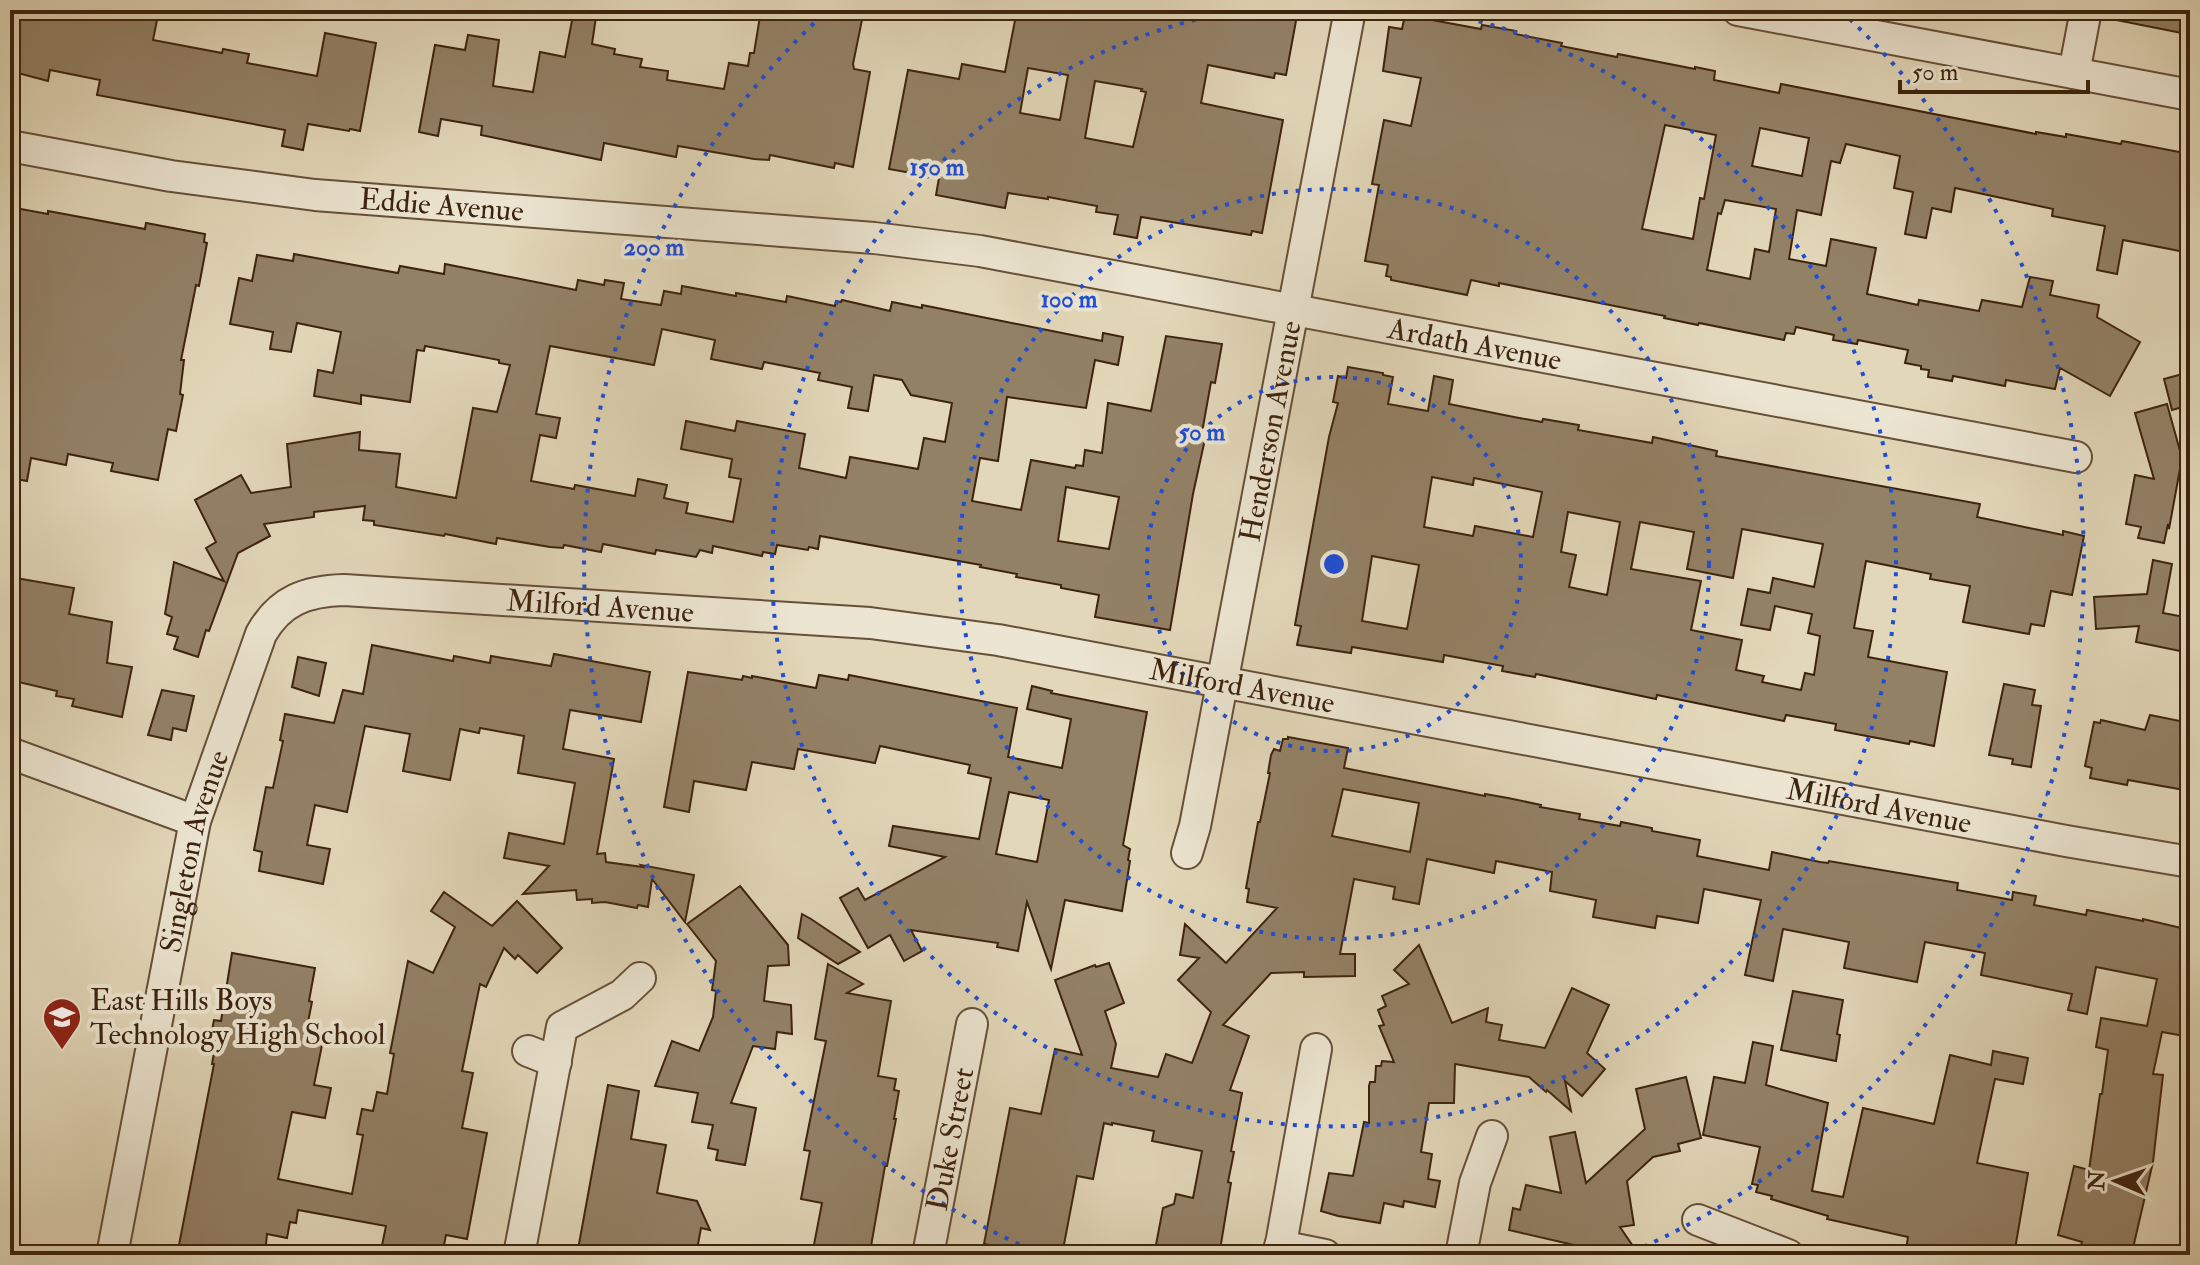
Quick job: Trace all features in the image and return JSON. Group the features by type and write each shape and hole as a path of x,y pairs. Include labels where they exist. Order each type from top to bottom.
{"street":[{"name":"Henderson Avenue","path":"1187,853 1195,826 1350,10"},
{"path":"1738,10 2190,95"},
{"path":"2074,73 2086,10"},
{"name":"Eddie Avenue","path":"10,146 171,176 285,191 874,238"},
{"name":"Ardath Avenue","path":"874,238 1027,258 2076,457"},
{"name":"Milford Avenue","path":"287,604 319,591 344,590 870,623 998,640 2190,862"},
{"name":"Singleton Avenue","path":"112,1255 195,821 255,646 266,625 287,604"},
{"path":"10,753 195,821"},
{"path":"519,1255 542,1056 562,1027 622,995 640,978"},
{"name":"Duke Street","path":"928,1255 972,1024"},
{"path":"1316,1049 1279,1251 1325,1255"},
{"path":"1461,1255 1475,1183 1492,1136"},
{"path":"1698,1220 1788,1255"}],"building":[{"path":"10,10 159,10 153,40 222,53 223,49 249,54 247,63 317,76 325,33 376,43 360,131 308,124 303,150 282,146 285,130 97,95 100,80 50,70 48,81 10,71"},
{"path":"574,10 597,10 592,44 615,49 614,54 642,59 640,67 668,71 667,80 724,89 729,63 748,66 750,53 754,53 761,10 864,10 853,64 854,69 870,72 853,167 835,163 834,168 770,155 769,160 754,159 678,146 676,157 604,143 601,160 481,135 482,126 441,119 438,136 419,132 435,45 465,50 468,35 499,40 493,86 533,92 540,52 565,57"},
{"path":"1017,10 1298,10 1286,75 1275,73 1274,78 1208,65 1201,103 1283,120 1262,233 1252,231 1251,235 1141,217 1137,238 1114,234 1118,215 1096,212 1097,206 1008,193 1005,208 936,195 939,178 889,169 908,70 959,79 962,64 1005,72","holes":["1028,68 1068,75 1060,120 1020,113","1095,81 1146,92 1133,147 1085,138"]},
{"path":"2116,10 2190,10 2187,34 2116,20"},
{"path":"1405,15 1481,29 1482,25 1562,43 1561,46 1715,71 1714,80 1779,93 1781,84 2036,134 2066,137 2066,134 2121,144 2122,141 2190,154 2190,253 2123,240 2117,274 2097,270 2105,226 2052,216 2053,209 1955,188 1951,212 1932,208 1926,238 1905,234 1913,192 1894,188 1900,156 1846,144 1840,163 1831,161 1821,215 1797,210 1789,259 1826,266 1831,239 1876,248 1867,294 1918,305 1919,300 1979,311 1982,300 2022,307 2030,277 2053,281 2050,295 2099,305 2097,317 2140,342 2110,396 2060,368 2055,389 2006,380 2005,386 1953,376 1952,381 1928,377 1929,370 1905,363 1908,350 1858,340 1857,344 1833,340 1834,335 1796,327 1794,334 1786,333 1784,340 1499,283 1499,286 1471,280 1467,295 1391,280 1386,276 1388,265 1365,261 1379,185 1372,184 1384,120 1411,126 1421,78 1383,71 1389,27 1402,29","holes":["1665,125 1716,135 1693,239 1642,229","1760,128 1809,138 1802,176 1752,166","1725,200 1776,209 1769,252 1755,249 1750,279 1707,270 1718,213 1721,214"]},
{"path":"10,207 145,229 146,223 205,234 204,242 207,243 199,286 196,285 181,360 184,360 180,394 183,395 176,431 168,429 158,480 111,471 113,463 68,454 66,465 31,458 27,481 10,478"},
{"path":"294,254 398,273 400,266 444,274 445,264 576,290 578,280 604,285 605,280 624,283 621,299 661,305 664,291 681,294 682,286 786,302 787,296 835,306 836,301 842,300 890,311 892,302 922,308 922,305 1102,341 1103,333 1123,337 1118,365 1095,360 1086,408 1007,397 998,461 980,458 972,501 1021,510 1031,460 1075,468 1076,465 1083,466 1085,450 1102,453 1108,403 1151,411 1166,336 1222,344 1215,383 1211,382 1201,438 1205,439 1170,630 1095,617 1099,595 1016,577 1017,574 981,565 820,536 818,549 777,545 775,554 763,552 762,556 713,546 712,553 700,550 696,557 656,550 655,554 603,544 601,552 497,538 496,544 374,525 374,521 363,520 365,506 314,512 314,517 264,524 270,536 238,553 198,657 174,649 178,637 167,634 172,617 165,614 174,562 224,581 206,548 216,542 195,500 241,475 251,493 291,487 287,444 360,432 359,450 400,454 396,487 456,498 473,408 497,412 510,365 499,363 499,360 425,346 424,351 417,350 410,402 361,395 361,404 314,396 318,370 333,373 341,332 297,323 291,352 270,349 273,332 230,324 239,278 252,281 257,255 293,261","holes":["662,329 715,340 711,359 762,369 764,362 820,373 818,380 852,387 848,408 868,411 874,375 902,380 911,395 952,403 945,442 924,438 918,469 850,457 846,478 799,468 805,434 737,421 735,431 686,421 681,449 732,459 729,477 741,479 733,522 686,513 688,503 664,498 667,485 638,479 635,496 531,481 540,435 556,438 560,418 536,414 550,346 654,365","1066,487 1119,497 1109,549 1058,541"]},
{"path":"1348,367 1393,377 1388,404 1428,411 1434,376 1453,380 1449,404 1542,422 1543,419 1579,425 1578,430 1652,443 1653,437 1717,451 1716,456 1980,504 1977,517 2063,535 2063,531 2084,536 2072,595 2051,591 2044,626 2031,624 2029,634 1963,622 1970,586 1930,579 1931,574 1866,561 1854,628 1873,631 1868,657 1947,672 1934,746 1835,730 1836,724 1786,715 1784,721 1657,695 1656,699 1536,674 1535,677 1502,671 1503,666 1444,655 1443,662 1352,647 1351,653 1297,645 1301,626 1295,625 1338,403 1333,402 1338,376 1346,378","holes":["1432,477 1473,485 1474,478 1542,492 1533,537 1475,526 1473,536 1424,527","1568,512 1620,522 1607,595 1569,587 1576,555 1561,552","1640,522 1694,532 1687,569 1733,578 1742,529 1823,544 1814,587 1773,578 1770,593 1748,589 1741,625 1770,630 1775,606 1812,614 1808,633 1820,636 1814,675 1805,673 1801,690 1762,682 1764,676 1736,670 1742,640 1691,630 1701,581 1631,569","1372,556 1419,565 1407,629 1362,621"]},
{"path":"2190,372 2190,405 2172,410 2164,379"},
{"path":"2167,404 2182,458 2164,543 2138,538 2141,527 2126,524 2135,475 2154,479 2135,413"},
{"path":"2153,560 2172,564 2163,613 2190,618 2190,653 2136,642 2139,626 2096,629 2094,597 2147,594"},
{"path":"10,577 74,588 69,614 112,622 107,663 132,667 122,717 72,706 74,699 56,696 57,691 14,681 14,674 10,673"},
{"path":"372,645 453,661 454,656 490,663 491,656 551,666 554,654 650,672 641,722 570,710 563,749 614,759 597,854 605,853 606,862 694,875 685,922 652,879 648,907 592,903 592,899 577,900 576,890 523,894 549,866 504,858 509,833 564,844 575,783 518,773 524,736 480,728 479,733 460,729 450,780 403,771 410,734 365,726 347,812 315,805 307,845 330,849 323,884 259,871 262,852 254,850 266,787 273,788 285,714 334,723 343,690 363,694"},
{"path":"298,657 326,663 319,696 292,687"},
{"path":"688,672 742,680 743,676 752,676 816,688 819,675 848,680 849,675 1017,708 1008,757 1062,768 1071,719 1027,709 1032,686 1051,693 1147,712 1123,845 1130,849 1130,861 1122,911 1065,900 1051,969 1027,902 1018,951 997,947 998,943 911,930 922,951 904,961 890,935 868,948 840,898 858,888 865,900 945,857 889,846 893,826 979,839 991,778 968,773 970,765 880,746 875,763 798,749 794,769 752,762 746,790 694,781 689,812 664,807","holes":["1009,792 1049,800 1037,862 996,854"]},
{"path":"2004,684 2035,690 2032,705 2041,706 2031,767 2012,764 2013,759 1989,755"},
{"path":"162,690 194,696 186,731 173,728 171,740 148,735"},
{"path":"2150,715 2190,723 2190,791 2128,780 2127,785 2090,778 2092,768 2085,766 2094,722 2100,723 2101,720 2145,730"},
{"path":"1283,739 1348,748 1344,768 1541,805 1580,814 1579,819 1620,826 1621,822 1700,840 1697,856 1769,870 1772,852 1958,883 1957,890 2012,900 2013,892 2036,896 2034,905 2086,915 2087,910 2190,930 2190,1037 2162,1032 2153,1074 2163,1075 2153,1162 2133,1248 2128,1247 2125,1255 2078,1255 2082,1242 2058,1235 2074,1166 2089,1170 2108,1050 2096,1047 2101,1018 2147,1026 2157,979 2096,967 2087,1014 2068,1010 2072,994 1981,975 1985,953 1925,942 1917,982 1844,968 1849,942 1783,929 1773,981 1745,975 1761,900 1704,889 1698,923 1657,916 1655,928 1593,917 1596,900 1550,891 1552,872 1496,861 1494,873 1427,859 1419,904 1393,899 1395,887 1354,879 1340,954 1355,954 1355,976 1304,977 1304,972 1271,973 1223,1025 1249,1036 1230,1090 1242,1093 1231,1151 1234,1152 1228,1182 1231,1183 1220,1250 1210,1248 1209,1255 1179,1255 1155,1250 1163,1208 1174,1204 1176,1194 1193,1198 1202,1151 1152,1141 1154,1131 1104,1123 1093,1179 1077,1176 1062,1255 999,1255 1001,1247 984,1244 1010,1108 1041,1114 1055,1049 1082,1055 1055,980 1109,963 1124,1003 1105,1011 1116,1044 1111,1068 1158,1077 1166,1054 1192,1063 1211,1012 1178,980 1199,958 1180,955 1185,924 1226,963 1277,908 1247,902 1249,889 1246,888 1271,755 1274,749 1280,751","holes":["1343,789 1419,803 1410,852 1332,836"]},
{"path":"740,886 788,945 789,965 768,966 764,1001 791,1005 792,1034 777,1032 775,1049 753,1046 731,1103 756,1108 745,1165 716,1160 718,1150 708,1148 713,1125 692,1122 698,1093 655,1086 672,1041 699,1051 713,1017 716,991 712,990 716,961 687,924"},
{"path":"444,892 492,926 517,901 562,948 537,973 518,955 515,959 504,948 486,987 480,984 462,1071 473,1073 462,1128 487,1133 467,1239 446,1235 442,1255 380,1255 386,1226 298,1210 296,1223 290,1222 287,1238 267,1234 265,1255 188,1255 190,1248 179,1245 214,1064 216,1041 210,1040 214,1020 221,1021 232,953 315,968 305,1037 323,1040 314,1085 331,1088 325,1118 292,1112 278,1179 352,1194 363,1135 357,1134 362,1109 373,1111 377,1092 387,1094 394,1054 390,1053 408,961 433,973 455,927 431,911"},
{"path":"802,914 860,952 838,964 798,938"},
{"path":"1419,945 1452,1023 1488,1008 1486,1022 1502,1025 1499,1040 1545,1048 1572,988 1609,1005 1587,1053 1605,1069 1582,1096 1565,1081 1571,1111 1529,1077 1455,1064 1454,1103 1429,1103 1421,1152 1432,1154 1428,1179 1440,1181 1435,1207 1404,1201 1403,1207 1384,1203 1380,1223 1321,1211 1329,1173 1353,1176 1364,1122 1369,1123 1370,1082 1375,1082 1376,1066 1381,1066 1382,1061 1394,1062 1379,1026 1384,1025 1378,1010 1386,1006 1382,996 1409,984 1394,970"},
{"path":"828,964 863,984 847,993 891,1001 878,1076 896,1079 894,1090 899,1091 870,1252 847,1248 845,1255 812,1255 822,1203 801,1199 810,1151 804,1150 826,1041 815,1039"},
{"path":"1793,991 1843,1000 1836,1061 1781,1050"},
{"path":"1753,1042 1773,1046 1766,1085 1828,1103 1812,1191 1843,1197 1863,1108 1934,1124 1950,1055 1991,1065 1993,1051 2028,1058 2023,1084 1995,1079 1977,1163 2028,1173 2014,1255 1928,1255 1906,1250 1908,1237 1827,1219 1828,1216 1756,1192 1758,1185 1752,1184 1760,1147 1703,1135 1714,1077 1745,1083"},
{"path":"1686,1077 1701,1138 1678,1144 1680,1151 1653,1157 1627,1181 1634,1225 1620,1227 1639,1255 1576,1255 1587,1248 1509,1230 1513,1208 1520,1210 1526,1185 1561,1193 1550,1137 1575,1132 1586,1183 1645,1129 1636,1089"},
{"path":"608,1085 639,1091 631,1139 666,1145 657,1193 697,1201 710,1230 701,1228 696,1255 675,1255 640,1248 639,1255 577,1255"}],"place":[{"name":"East Hills Boys Technology High School","path":"62,1051"}]}
